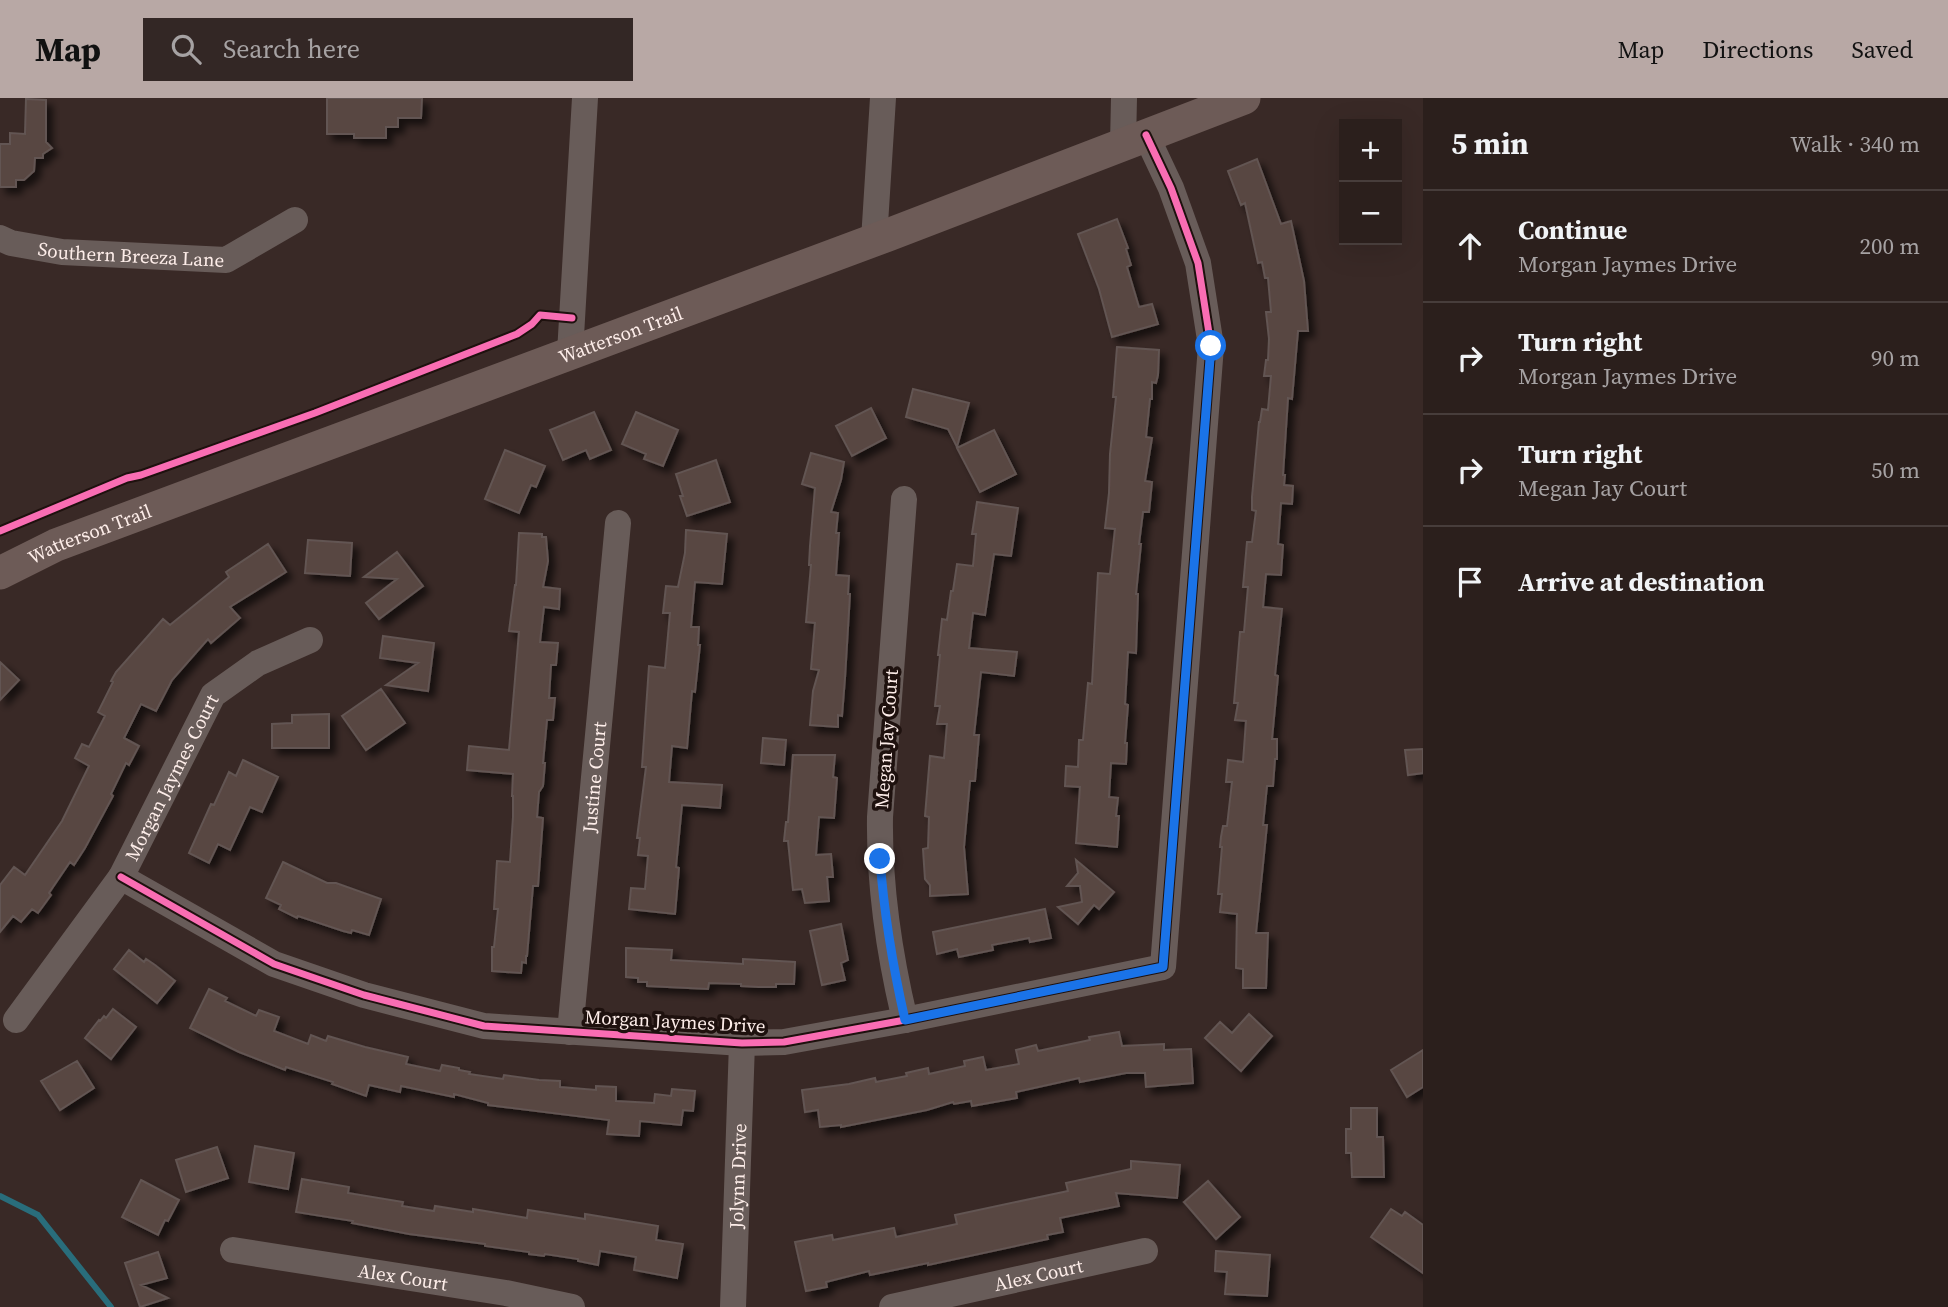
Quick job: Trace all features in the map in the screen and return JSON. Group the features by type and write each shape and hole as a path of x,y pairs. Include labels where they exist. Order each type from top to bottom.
{"main road":[{"name":"Watterson Trail","path":"0,573 56,545 874,240 1244,98"}],"street":[{"path":"570,353 585,98"},
{"path":"874,240 883,98"},
{"path":"1124,98 1134,140"},
{"name":"Morgan Jaymes Drive","path":"121,877 274,964 364,995 484,1026 742,1043 784,1042 1163,967 1211,346 1198,263 1171,188 1134,140"},
{"name":"Southern Breeza Lane","path":"1,241 62,252 226,260 295,220"},
{"name":"Megan Jay Court","path":"904,499 881,803 880,859 892,965 905,1020"},
{"name":"Justine Court","path":"570,1032 618,523"},
{"name":"Morgan Jaymes Court","path":"16,1020 121,877 213,695 258,663 310,640"},
{"name":"Jolynn Drive","path":"733,1307 742,1043"},
{"name":"Alex Court","path":"233,1251 506,1293 572,1307"},
{"name":"Alex Court","path":"892,1307 1145,1251"}],"building":[{"path":"327,98 422,98 421,118 398,118 398,127 386,127 386,138 354,138 354,134 327,134"},
{"path":"26,99 46,100 46,142 52,148 43,154 43,158 35,158 34,171 24,180 16,180 16,187 0,187 0,144 10,144 10,133 25,134"},
{"path":"1257,159 1281,224 1291,221 1304,281 1308,331 1298,331 1292,399 1288,398 1283,475 1284,485 1293,486 1292,504 1281,503 1278,544 1283,545 1281,575 1266,574 1263,607 1282,609 1272,739 1277,739 1277,759 1273,786 1267,786 1263,825 1267,825 1256,933 1268,933 1266,988 1243,988 1243,969 1236,968 1237,914 1220,912 1222,894 1218,894 1221,837 1223,826 1227,826 1232,782 1226,782 1228,760 1243,762 1246,721 1235,720 1238,703 1234,703 1240,632 1244,632 1248,587 1243,587 1247,542 1252,542 1256,511 1252,510 1252,497 1259,422 1262,409 1268,410 1271,376 1264,376 1269,339 1266,312 1271,312 1268,278 1265,278 1262,262 1258,263 1245,203 1241,205 1228,171"},
{"path":"1117,219 1128,248 1126,249 1131,265 1127,267 1139,307 1152,304 1158,324 1112,337 1099,289 1078,234"},
{"path":"1117,347 1159,350 1158,375 1156,383 1152,382 1146,437 1152,438 1145,481 1152,482 1149,512 1143,512 1139,544 1136,653 1128,652 1126,764 1111,763 1109,797 1118,798 1117,847 1076,843 1080,787 1065,786 1066,766 1078,767 1079,740 1083,740 1088,683 1092,684 1098,573 1110,574 1115,529 1105,528 1116,397 1113,397"},
{"path":"913,389 969,403 957,447 948,429 906,417"},
{"path":"871,408 886,438 852,456 836,426"},
{"path":"594,412 611,450 590,459 586,450 563,460 550,430"},
{"path":"636,412 678,430 663,466 644,459 646,454 622,444"},
{"path":"994,430 1016,474 980,492 957,448"},
{"path":"505,450 545,466 536,487 531,485 519,513 485,499"},
{"path":"811,453 844,462 831,512 838,513 836,575 849,576 850,594 842,716 838,715 838,727 810,725 813,691 819,670 811,669 815,623 806,622 815,488 802,484"},
{"path":"716,460 730,502 687,516 676,474"},
{"path":"977,502 1018,508 1011,556 994,554 985,615 973,613 969,648 1017,652 1014,676 981,672 974,735 979,735 975,781 970,781 964,847 968,894 930,896 930,885 925,879 923,849 928,848 929,817 925,816 930,756 944,758 947,724 937,724 940,706 935,706 942,619 947,620 957,564 973,566 976,534 972,534"},
{"path":"686,530 727,534 722,584 695,582 691,627 699,627 700,645 695,692 692,691 687,748 672,746 669,782 722,785 720,808 682,805 675,914 629,909 631,888 645,889 648,856 638,855 640,838 637,838 646,767 642,767 649,666 665,668 670,613 663,613 666,586 678,587 685,553"},
{"path":"519,533 542,534 542,537 546,537 548,561 543,587 560,589 559,609 544,607 540,642 558,643 556,665 551,665 549,698 555,698 553,720 547,720 543,786 539,792 537,817 543,818 538,886 533,886 527,956 526,963 522,962 521,973 492,971 492,947 498,909 494,909 497,861 510,862 513,774 467,770 469,746 509,750 519,632 509,631 516,585"},
{"path":"308,540 352,543 350,576 305,573"},
{"path":"268,544 286,572 230,607 240,618 211,643 208,639 172,680 156,711 141,704 124,738 139,746 129,765 126,763 111,794 113,796 85,848 74,865 70,862 38,913 32,909 21,922 13,916 0,932 0,885 14,867 25,875 62,821 89,766 75,758 82,744 89,747 105,716 98,712 116,672 163,619 170,625 229,577 226,572"},
{"path":"397,552 423,586 379,619 366,603 397,579 364,577"},
{"path":"383,636 434,643 428,691 386,685 418,663 380,658"},
{"path":"0,662 19,680 0,700"},
{"path":"381,689 405,723 366,750 342,716"},
{"path":"329,714 329,748 272,748 272,724 292,723 292,715"},
{"path":"763,738 786,740 784,765 761,763"},
{"path":"1423,749 1423,773 1408,775 1405,750"},
{"path":"793,755 835,755 833,777 837,778 834,818 819,817 816,855 831,854 833,877 827,877 829,901 805,903 802,889 793,890 788,841 784,841"},
{"path":"243,760 278,777 262,812 250,807 230,850 218,844 209,863 189,853 229,772 236,776"},
{"path":"1076,860 1114,892 1099,909 1094,905 1078,924 1058,907 1082,902 1080,886 1067,886 1078,873"},
{"path":"283,862 327,883 336,883 381,899 369,935 352,930 351,933 298,916 297,918 279,909 281,905 266,898"},
{"path":"1045,909 1051,938 1030,942 1029,938 992,945 993,950 959,957 957,949 937,954 933,932"},
{"path":"841,924 848,960 841,963 845,980 822,985 810,931"},
{"path":"626,948 672,950 671,960 743,964 743,959 795,962 794,984 759,987 709,983 708,989 647,986 647,982 638,982 638,978 626,977"},
{"path":"129,950 175,981 157,1003 114,969"},
{"path":"209,989 227,998 225,1001 256,1016 259,1010 279,1017 274,1031 308,1044 311,1035 326,1041 328,1036 408,1057 406,1064 440,1071 442,1065 459,1068 470,1072 469,1074 503,1079 504,1075 560,1081 560,1087 596,1090 596,1086 616,1087 616,1101 654,1103 655,1094 671,1096 672,1089 695,1091 693,1111 683,1110 681,1125 640,1121 639,1136 607,1134 609,1120 488,1105 454,1094 454,1097 401,1086 400,1092 369,1085 366,1096 332,1084 333,1082 286,1067 285,1070 239,1052 190,1028"},
{"path":"113,1009 136,1027 111,1059 85,1038 99,1020 104,1016 106,1018"},
{"path":"1249,1014 1272,1036 1241,1071 1205,1038 1220,1022 1232,1033"},
{"path":"1119,1032 1122,1046 1164,1044 1164,1050 1191,1049 1193,1083 1146,1087 1145,1073 1126,1073 1080,1082 1079,1078 1016,1092 1017,1098 972,1106 971,1101 953,1102 927,1110 841,1127 820,1127 818,1110 805,1112 802,1090 875,1078 876,1082 907,1076 906,1073 928,1068 929,1074 965,1066 964,1061 983,1057 986,1070 1019,1064 1016,1050 1036,1045 1038,1051"},
{"path":"1423,1050 1423,1087 1407,1097 1391,1070"},
{"path":"77,1061 94,1088 60,1110 41,1081"},
{"path":"1351,1108 1377,1108 1377,1137 1383,1137 1384,1177 1352,1177 1351,1153 1346,1153 1346,1129 1351,1129"},
{"path":"255,1146 294,1153 288,1189 249,1182"},
{"path":"217,1147 228,1178 186,1192 176,1160"},
{"path":"1131,1161 1180,1165 1177,1198 1116,1193 1119,1206 1060,1218 1063,1232 1047,1235 1048,1239 928,1265 870,1275 869,1271 826,1282 827,1287 806,1291 795,1242 832,1235 833,1240 894,1228 896,1237 957,1224 955,1215 1068,1191 1066,1183 1131,1169"},
{"path":"302,1179 349,1187 348,1193 403,1202 402,1206 434,1211 435,1206 527,1218 528,1210 585,1219 585,1214 658,1226 656,1240 683,1244 677,1278 634,1270 636,1257 600,1251 598,1265 578,1259 529,1254 485,1244 409,1234 296,1212"},
{"path":"141,1180 179,1200 158,1235 122,1217"},
{"path":"1208,1181 1240,1217 1216,1239 1184,1202"},
{"path":"1391,1209 1402,1216 1405,1212 1423,1225 1423,1273 1371,1237"},
{"path":"1216,1251 1270,1255 1267,1296 1225,1294 1227,1272 1215,1271"},
{"path":"158,1252 167,1278 141,1285 168,1298 140,1307 125,1263"}],"waterway":[{"path":"0,1196 38,1215 111,1307"}],"cycle path":[{"path":"121,877 274,964 364,995 484,1026 742,1043 784,1042 1163,967 1211,346 1198,263 1171,188 1146,135"},
{"path":"0,531 127,478 315,413 517,334 540,315 572,318"}],"route":[{"path":"880,859 892,965 905,1020 1163,967 1211,346"}]}
